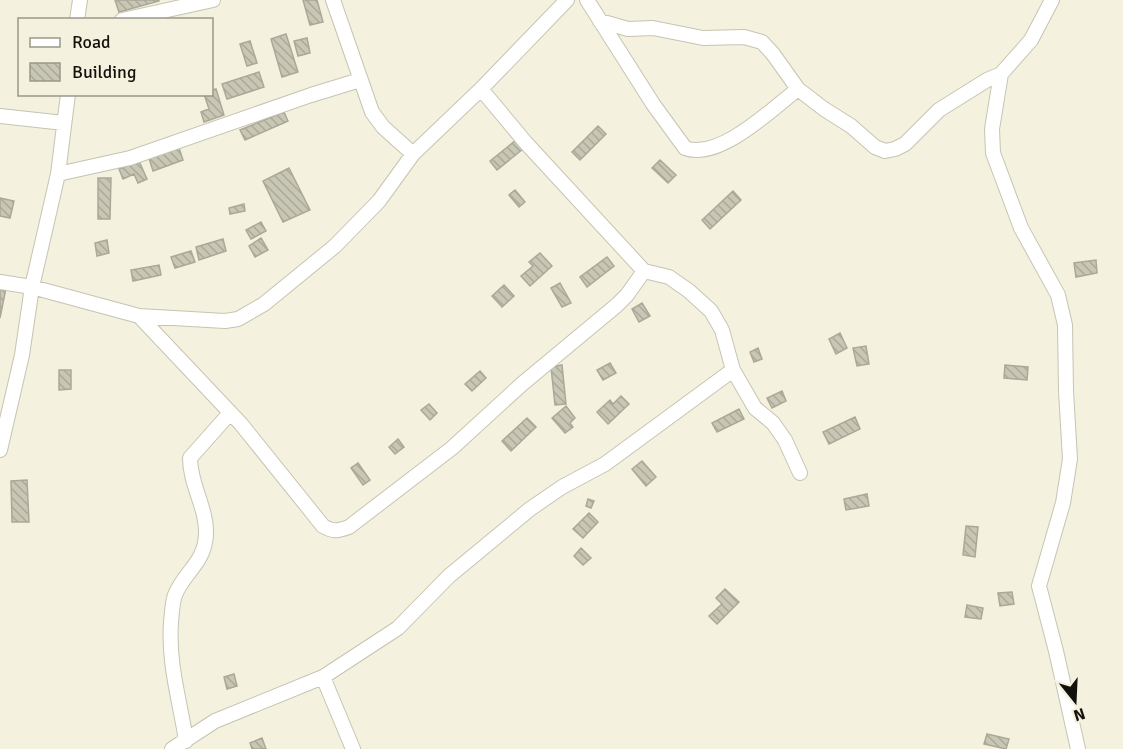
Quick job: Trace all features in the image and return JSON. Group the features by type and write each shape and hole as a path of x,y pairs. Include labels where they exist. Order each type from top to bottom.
{"street":[{"path":"77,18 80,0"},
{"path":"131,18 213,0"},
{"path":"333,0 372,112 383,127 413,154"},
{"path":"0,282 32,287 139,316 225,321 249,314 326,253 362,219 393,183 413,154 481,89 567,0"},
{"path":"587,0 680,142 693,152 715,147 727,141 798,89"},
{"path":"600,21 628,29 653,28 703,38 744,37 762,42 798,89 851,126 875,147 885,151 905,144 939,110 987,80 1001,74 1031,40 1052,0"},
{"path":"1001,74 992,129 993,153 1022,228 1058,295 1065,325 1070,459 1063,503 1039,586 1078,749"},
{"path":"58,174 130,158 360,80"},
{"path":"481,89 526,143 644,272 669,277 711,311 722,330 733,370 755,408 773,423 785,440 800,473"},
{"path":"0,450 22,355 32,287 58,174 68,96"},
{"path":"0,116 64,123"},
{"path":"139,316 230,413 323,526 332,531 339,531 349,527 452,448 522,384 627,296 644,272"},
{"path":"171,749 215,721 323,677 398,628 449,576 530,509 562,487 605,464 733,370"},
{"path":"186,741 171,664 171,616 175,595 204,550 206,536 206,521 190,469 190,458 230,413"},
{"path":"323,677 353,749"}],"building":[{"path":"115,0 159,0 159,1 119,12"},
{"path":"303,0 317,0 323,22 310,25"},
{"path":"286,34 298,72 282,77 271,39"},
{"path":"307,38 310,53 298,56 294,41"},
{"path":"250,41 257,63 247,66 240,44"},
{"path":"259,72 264,87 227,99 222,84"},
{"path":"216,89 224,115 204,122 201,112 209,109 205,96 213,96 213,90"},
{"path":"284,112 288,121 245,140 240,130"},
{"path":"598,126 606,134 580,160 572,152"},
{"path":"516,140 523,149 497,170 490,161"},
{"path":"179,148 183,160 153,171 149,158"},
{"path":"660,160 676,175 668,183 652,168"},
{"path":"139,161 147,179 138,183 134,174 123,179 119,169"},
{"path":"289,168 310,210 283,222 263,181"},
{"path":"98,178 111,178 110,219 98,219"},
{"path":"515,190 525,202 519,207 509,195"},
{"path":"733,191 741,200 710,229 702,220"},
{"path":"0,198 14,201 10,218 0,216"},
{"path":"244,204 245,211 230,214 229,208"},
{"path":"261,222 266,231 251,239 246,230"},
{"path":"261,238 268,250 255,257 249,246"},
{"path":"223,239 226,251 199,260 196,247"},
{"path":"107,240 109,253 97,256 95,243"},
{"path":"191,251 195,262 175,268 171,257"},
{"path":"540,253 552,266 530,286 521,276 533,266 529,262"},
{"path":"607,257 614,266 587,287 580,277"},
{"path":"1096,260 1097,273 1076,277 1074,263"},
{"path":"159,265 161,275 133,281 131,270"},
{"path":"560,283 571,303 562,307 551,288"},
{"path":"504,285 514,296 502,307 492,296"},
{"path":"0,287 6,288 0,318"},
{"path":"642,303 650,316 639,322 632,309"},
{"path":"840,333 847,348 836,354 829,339"},
{"path":"866,346 869,364 857,366 853,348"},
{"path":"758,348 762,359 754,362 750,352"},
{"path":"610,363 616,373 603,380 597,370"},
{"path":"562,365 566,404 555,405 551,367"},
{"path":"1005,365 1028,367 1027,380 1004,378"},
{"path":"59,370 71,370 71,389 59,390"},
{"path":"480,371 486,378 472,391 465,384"},
{"path":"782,391 786,401 772,408 767,398"},
{"path":"621,396 629,404 608,424 597,412 610,400 613,404"},
{"path":"429,404 437,413 430,420 421,410"},
{"path":"566,406 575,418 570,423 573,427 565,433 552,418"},
{"path":"739,409 744,419 717,432 712,423"},
{"path":"855,417 860,429 829,444 823,432"},
{"path":"527,418 536,427 511,451 502,441"},
{"path":"398,439 404,447 395,454 389,447"},
{"path":"642,461 656,477 646,486 632,469"},
{"path":"358,463 370,480 363,485 351,468"},
{"path":"27,480 29,522 12,522 11,481"},
{"path":"867,494 869,506 846,510 844,499"},
{"path":"588,499 594,501 591,508 586,506"},
{"path":"589,513 598,522 583,538 573,529"},
{"path":"966,526 978,527 975,557 963,555"},
{"path":"581,548 591,558 583,565 574,556"},
{"path":"725,589 739,602 717,624 709,616 722,604 716,598"},
{"path":"1012,592 1014,604 1000,606 998,593"},
{"path":"967,605 983,608 981,619 965,617"},
{"path":"234,674 237,686 227,689 224,677"},
{"path":"987,734 1009,739 1006,749 984,744"},
{"path":"262,738 266,749 252,749 250,743"}]}
